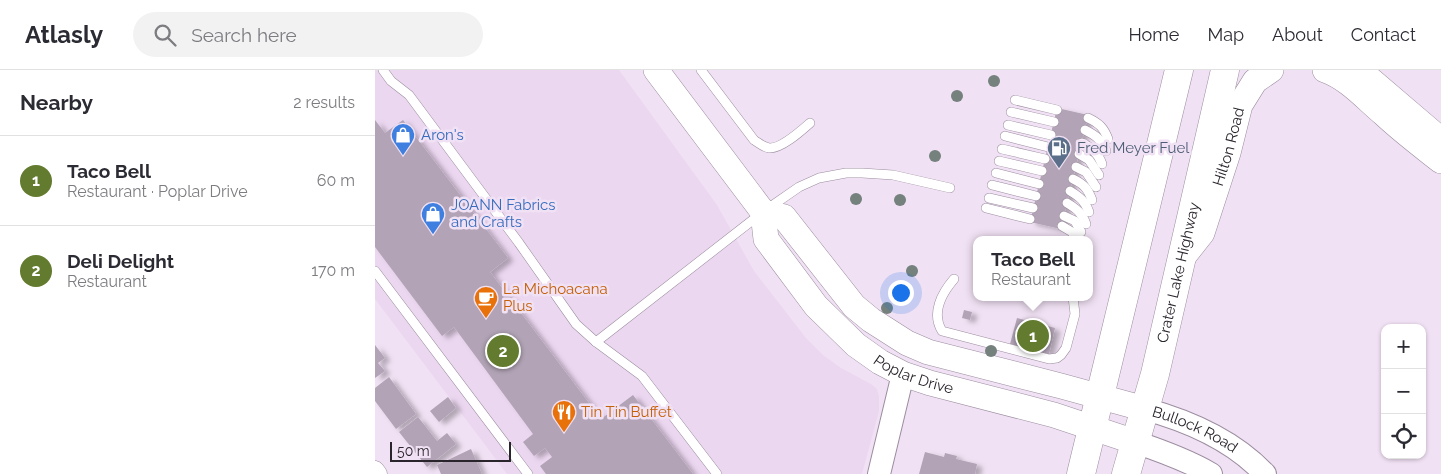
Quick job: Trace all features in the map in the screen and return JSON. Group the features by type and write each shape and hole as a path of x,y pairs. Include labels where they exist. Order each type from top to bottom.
{"highway":[{"path":"1081,474 1179,70"},
{"name":"Crater Lake Highway","path":"1126,474 1145,409 1183,258 1225,70"}],"main road":[{"path":"656,70 763,212"},
{"name":"Hilton Road","path":"1183,258 1202,233 1240,106 1255,81 1271,70"},
{"path":"1325,70 1335,74 1349,84 1401,130 1441,161"},
{"path":"1359,70 1441,140"},
{"name":"Poplar Drive","path":"1135,442 1054,415 930,383 903,374 880,362 855,345 816,306 765,239 763,212 784,217 854,306 891,334 928,352 1145,409"}],"street":[{"path":"879,474 903,374"},
{"name":"Bullock Road","path":"1145,409 1177,418 1200,428 1242,454 1265,474"},
{"name":"Bullock Road","path":"1135,442 1167,453 1211,474"},
{"path":"375,470 378,474"}],"lane":[{"path":"383,70 391,81 409,95 519,243 564,310 596,342 642,376 717,474"},
{"path":"701,70 754,140 761,145 768,148 775,147 798,134 810,122"},
{"path":"1015,100 1057,110"},
{"path":"1011,112 1054,122"},
{"path":"1088,118 1099,123 1109,139"},
{"path":"1008,125 1051,135"},
{"path":"1085,130 1096,136 1103,143 1105,150"},
{"path":"1005,136 1048,147"},
{"path":"1082,143 1092,148 1099,156 1102,164"},
{"path":"1002,149 1045,159"},
{"path":"1079,154 1089,160 1099,175"},
{"path":"999,161 1042,171"},
{"path":"1076,167 1086,172 1096,187"},
{"path":"596,342 763,212 799,187 819,178 846,173 893,175 950,188"},
{"path":"995,173 1039,184"},
{"path":"1073,179 1083,184 1089,191 1092,200"},
{"path":"993,185 1036,196"},
{"path":"1070,191 1081,197 1086,203 1089,212"},
{"path":"989,198 1033,208"},
{"path":"1067,203 1083,215 1081,232"},
{"path":"986,208 1030,219"},
{"path":"1064,216 1075,221 1081,232"},
{"path":"1062,226 1072,232 1081,232"},
{"path":"375,271 528,474"},
{"path":"953,278 943,292 939,306 938,320 942,332 1049,359 1057,358 1066,348 1075,314 1073,301"}],"shaded area":[{"path":"375,70 619,70 717,205 754,271 806,338 823,355 841,368 877,389 879,411 862,474 507,474 375,299"}],"building":[{"name":"Fred Meyer Fuel","path":"1057,108 1088,115 1061,229 1030,222"},
{"path":"375,120 385,133 403,120 508,258 490,272 601,419 633,395 693,474 546,474 540,466 552,457 545,448 534,456 523,442 533,434 454,327 442,336 375,247"},
{"path":"964,310 972,312 970,320 962,318"},
{"path":"1017,318 1055,328 1049,354 1010,344"},
{"path":"375,345 385,358 378,363 385,371 375,378"},
{"path":"389,377 416,414 396,429 375,401 375,388"},
{"path":"448,397 456,408 439,422 430,411"},
{"path":"418,417 437,441 447,433 456,444 427,467 399,432"},
{"path":"471,449 482,474 441,474 437,465"},
{"path":"925,452 944,457 945,453 957,456 956,459 977,464 975,474 919,474"}],"place":[{"name":"Aron's","path":"403,156"},
{"name":"Fred Meyer Fuel","path":"1059,169"},
{"name":"JOANN Fabrics and Crafts","path":"433,235"},
{"name":"La Michoacana Plus","path":"486,319"},
{"name":"Taco Bell","path":"1033,336"},
{"name":"Deli Delight","path":"503,351"},
{"name":"Tin Tin Buffet","path":"564,433"}]}
